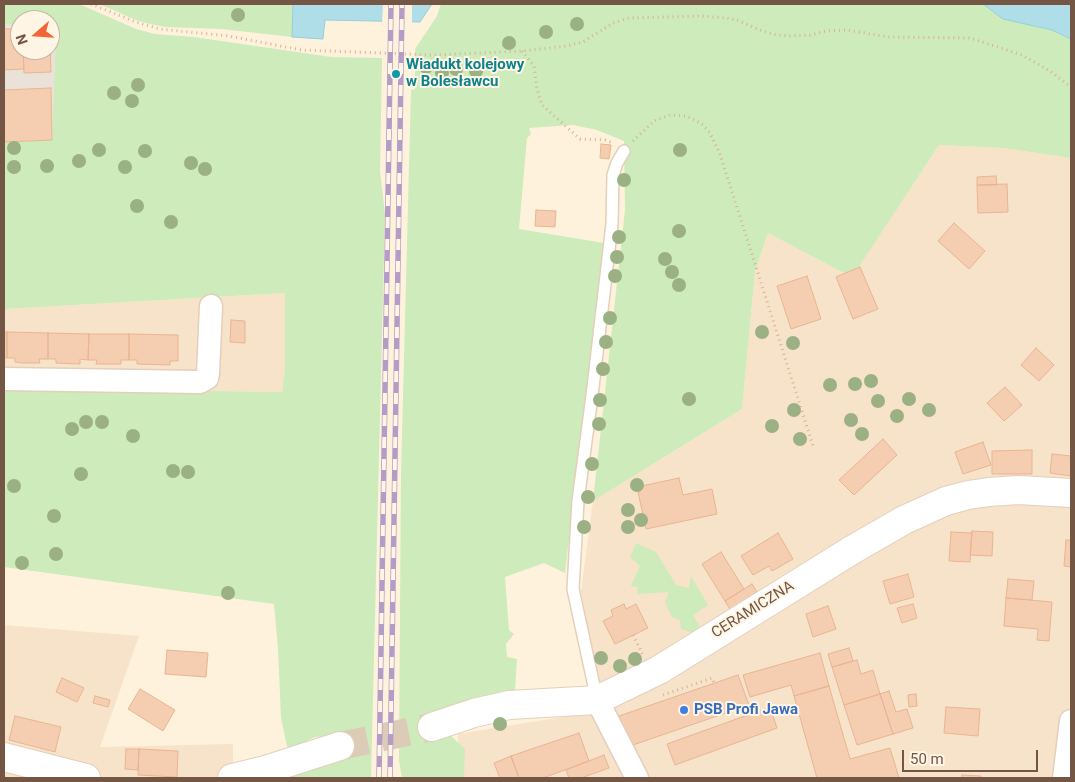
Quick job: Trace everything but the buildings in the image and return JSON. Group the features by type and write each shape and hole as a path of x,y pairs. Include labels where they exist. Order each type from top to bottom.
{"street":[{"path":"4,379 200,382 207,378 208,374 211,306"},
{"name":"CERAMICZNA","path":"432,727 474,713 509,705 597,700 659,670 852,550 904,520 930,508 968,495 989,492 1018,490 1071,493"},
{"path":"597,700 637,778"},
{"path":"1064,778 1071,721"},
{"path":"232,778 265,770 340,746"},
{"path":"4,757 86,778"}],"lane":[{"path":"597,700 573,589 578,500 612,224 613,175 624,150"}],"path":[{"path":"91,4 136,22 160,29 229,36 302,50 434,55 522,51 583,42 613,22 629,18 702,16 737,20 776,35 810,35 826,31 847,30 888,37 970,38 1022,55 1050,71 1071,87"},
{"path":"522,51 534,66 537,89 542,105 580,139 605,140 624,150 648,125 670,115 686,116 695,120 710,133 720,154 814,449"},
{"path":"633,635 647,662"},
{"path":"655,698 712,678 714,683"}],"shaded area":[{"path":"4,24 10,25 10,60 55,60 52,146 4,147"},
{"path":"939,145 1003,148 1071,158 1071,778 459,778 458,734 586,713 599,688 581,592 593,501 742,409 755,272 768,233 852,276"},
{"path":"285,293 285,369 282,392 4,388 4,309"},
{"path":"4,625 139,636 100,747 233,744 233,778 4,778"}],"green space":[{"path":"4,4 79,4 136,29 155,34 194,37 331,57 382,58 380,172 385,213 371,778 268,778 340,735 315,737 289,750 281,718 274,604 4,567 4,388 282,392 285,369 285,293 4,309 4,142 52,140 55,60 60,60 60,10 10,10 10,25 4,24"},
{"path":"99,4 293,4 292,37 221,29 166,27 136,20"},
{"path":"441,4 983,4 1003,19 1052,30 1071,39 1071,158 1003,148 939,145 852,277 768,233 755,272 742,409 593,501 625,210 624,141 597,130 573,125 529,128 531,134 527,138 519,229 604,243 565,573 544,563 505,577 509,630 514,634 506,644 507,657 517,659 515,690 497,694 432,735 451,736 465,749 464,778 402,778 399,760 401,474 411,90 415,89 415,49 437,16"},
{"path":"636,543 656,552 676,585 689,588 691,576 708,605 693,615 701,629 693,633 681,629 680,620 672,617 665,602 669,592 637,594 638,587 631,586 640,566 630,557"}],"water":[{"path":"293,4 432,4 420,22 325,20 323,39 292,37"},
{"path":"983,4 1071,4 1071,39 1052,30 1003,19"}],"pier":[{"path":"383,4 412,4 412,24 382,23"}],"tunnel":[{"path":"340,746 432,727"}],"railway":[{"path":"379,778 391,4"},
{"path":"390,778 402,4"}],"place":[{"name":"Wiadukt kolejowy w Bolesławcu","path":"396,74"},
{"name":"PSB Profi Jawa","path":"684,710"}]}
